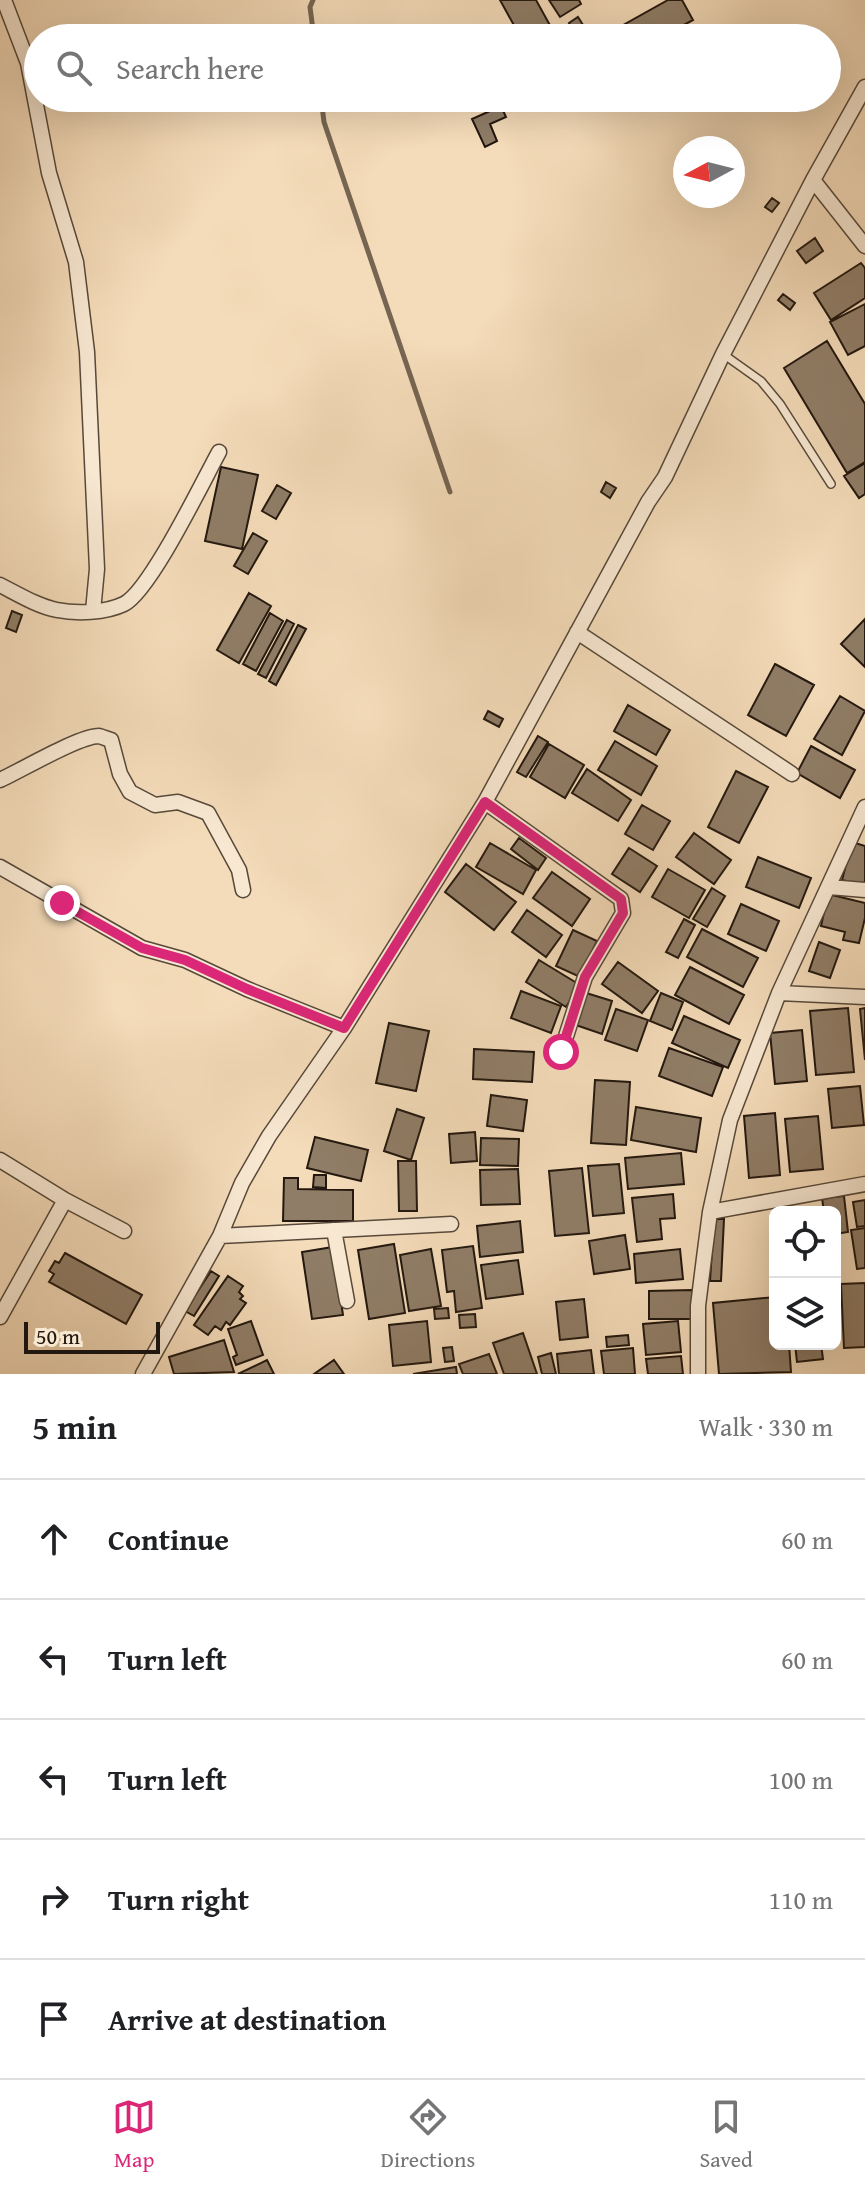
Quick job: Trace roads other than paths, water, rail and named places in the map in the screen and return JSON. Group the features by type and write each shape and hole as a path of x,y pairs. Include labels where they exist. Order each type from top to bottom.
{"street":[{"path":"4,0 24,52"},
{"path":"143,1374 220,1236 242,1183 269,1136 344,1028 485,802 648,502 665,477 723,354 865,87"},
{"path":"37,112 49,173 76,262 87,352 97,569 93,611"},
{"path":"813,180 865,246"},
{"path":"0,585 56,610 93,611 125,603 140,592 219,452"},
{"path":"577,632 792,774"},
{"path":"0,780 63,747 99,736 111,740 120,774 130,792 155,805 178,802 208,813 239,870 243,890"},
{"path":"485,802 621,899 623,904 623,913 585,977 561,1052"},
{"path":"698,1374 698,1306 710,1212 730,1120 779,993 865,807"},
{"path":"0,867 142,948 185,960 344,1028"},
{"path":"829,887 865,890"},
{"path":"779,993 865,997"},
{"path":"0,1160 65,1200 124,1231"},
{"path":"710,1212 865,1184"},
{"path":"0,1317 65,1200"},
{"path":"220,1236 451,1224"},
{"path":"334,1230 347,1301"}],"lane":[{"path":"723,354 761,381 780,404 831,484"}],"waterway":[{"path":"312,24 310,7 313,0"},
{"path":"323,112 450,492"}]}
